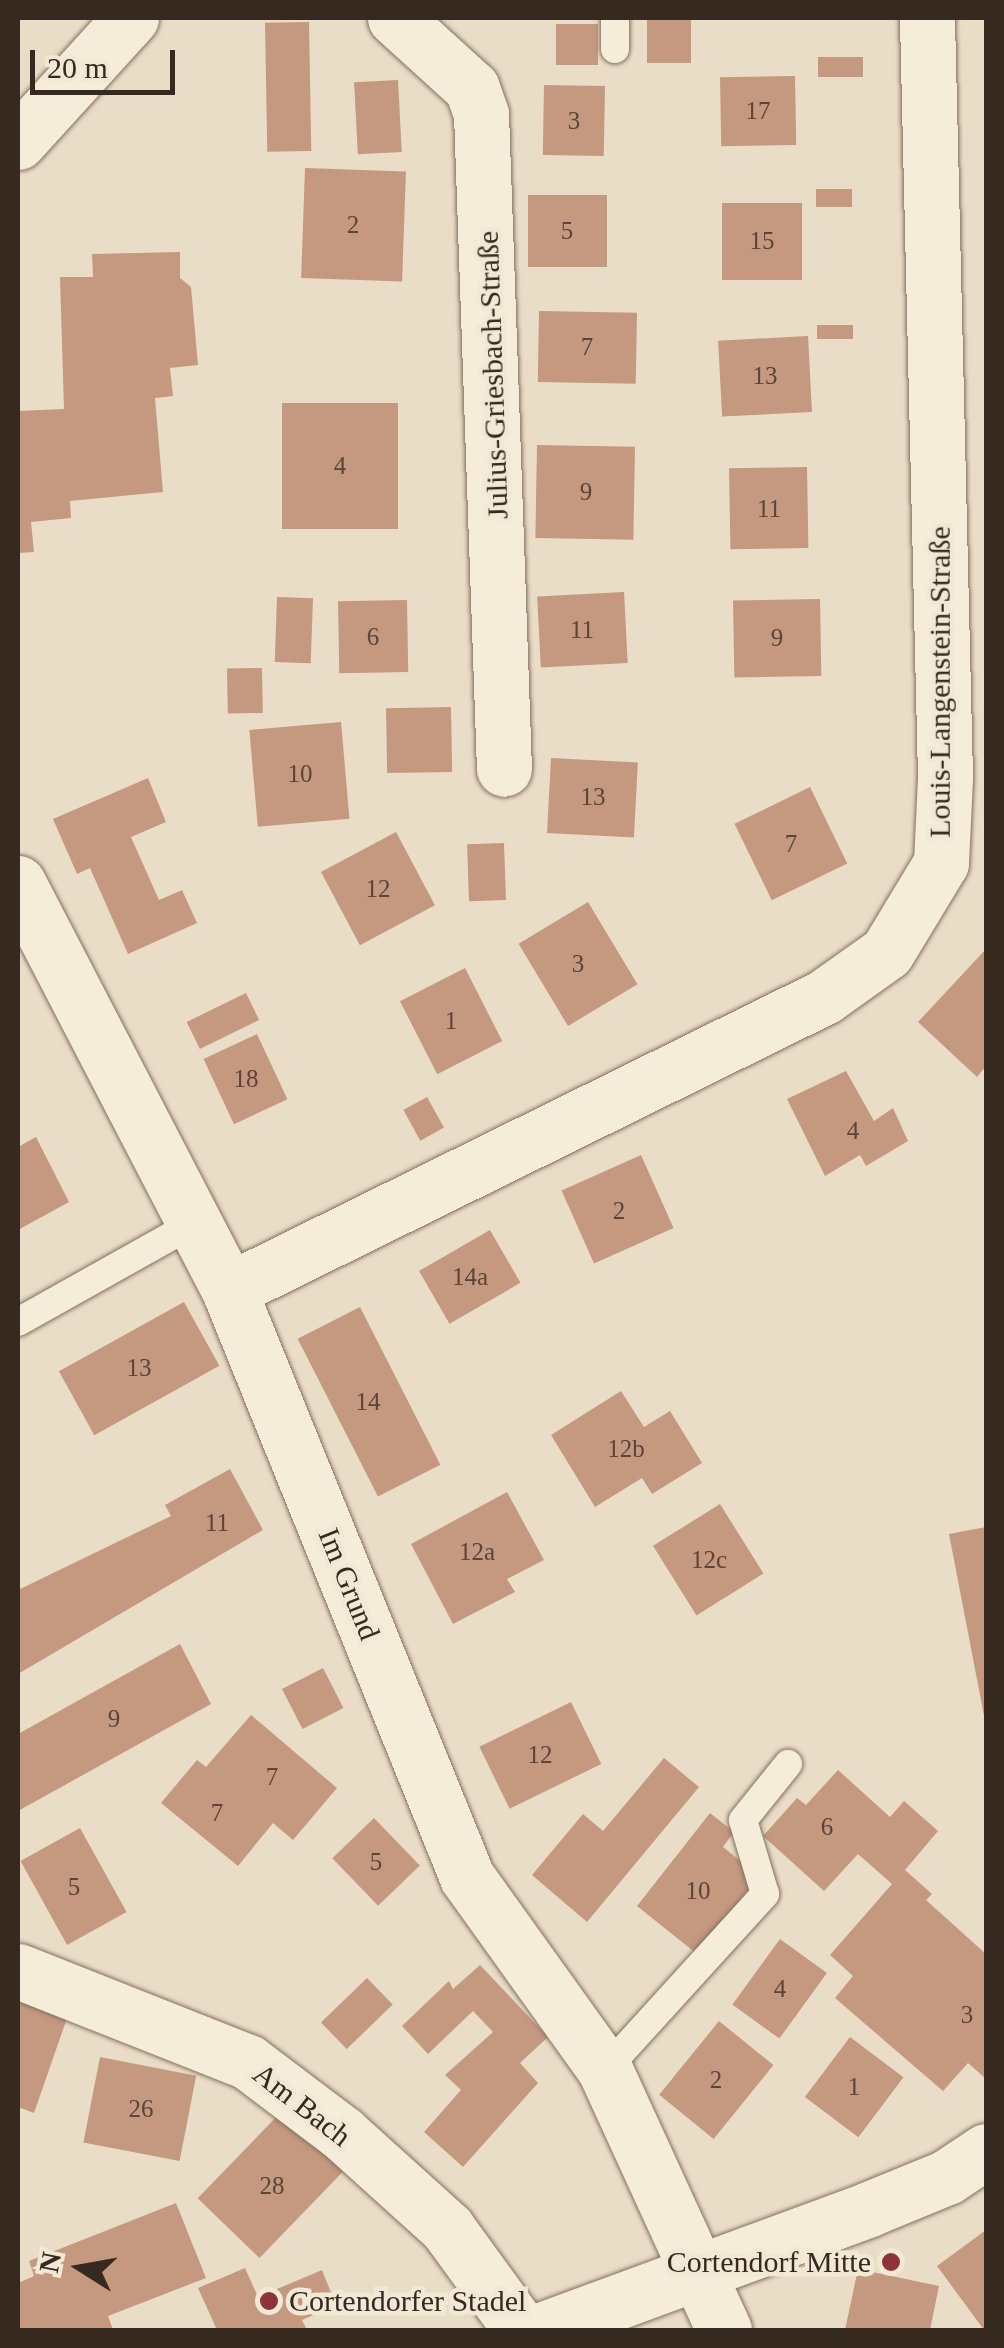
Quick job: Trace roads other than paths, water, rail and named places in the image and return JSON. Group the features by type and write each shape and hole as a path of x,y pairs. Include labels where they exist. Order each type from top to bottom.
{"street":[{"path":"18,142 131,18"},
{"name":"Julius-Griesbach-Straße","path":"395,18 472,88 481,114 504,769"},
{"name":"Louis-Langenstein-Straße","path":"229,1290 824,997 887,952 941,863 945,777 927,18"},
{"name":"Im Grund","path":"18,884 198,1221 467,1877 605,2070 701,2271 724,2330"},
{"name":"Am Bach","path":"18,1970 248,2062 342,2133 447,2228 521,2330"},
{"path":"541,2330 947,2176 986,2150"}],"lane":[{"path":"615,18 615,49"},
{"path":"18,1322 198,1221"},
{"path":"605,2070 765,1894 743,1820 788,1764"}],"place":[{"name":"Cortendorf Mitte","path":"891,2262"},
{"name":"Cortendorfer Stadel","path":"269,2301"}]}
